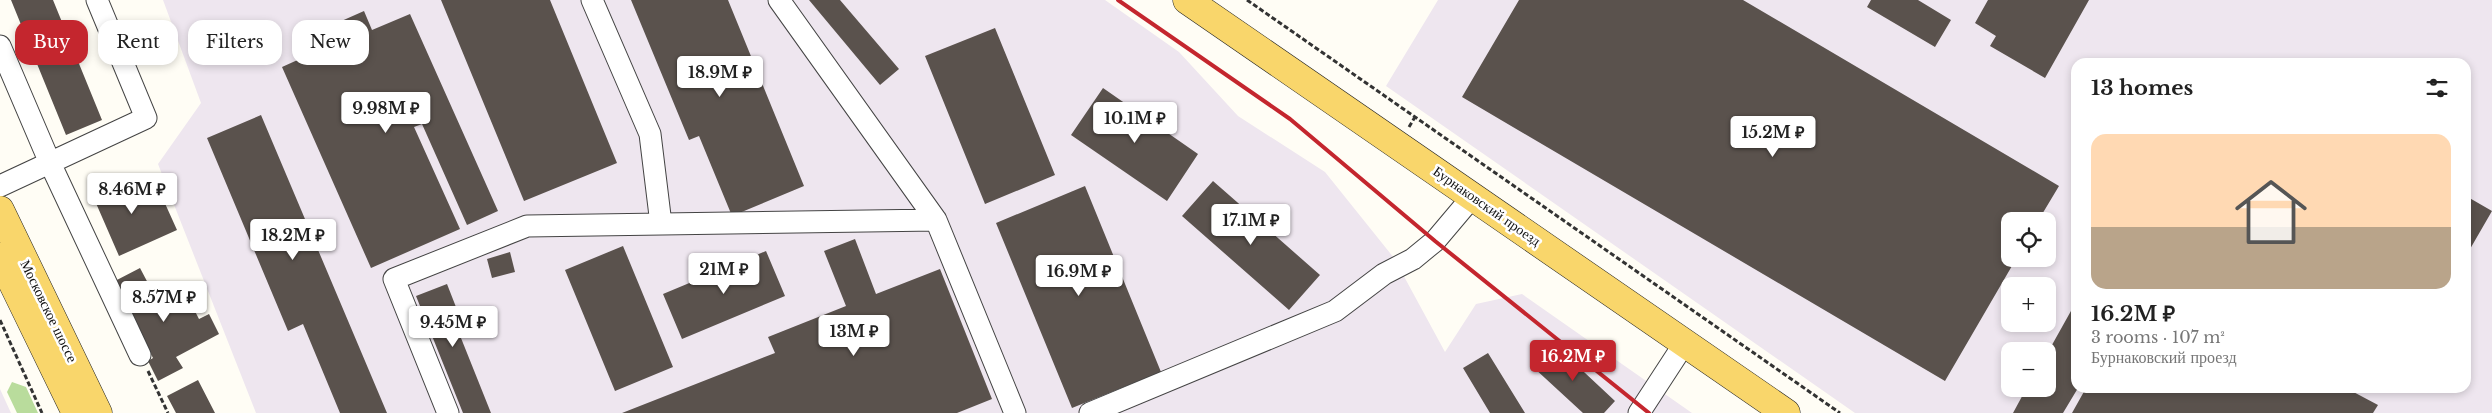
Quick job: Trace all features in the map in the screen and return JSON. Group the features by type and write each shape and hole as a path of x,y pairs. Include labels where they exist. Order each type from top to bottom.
{"main road":[{"name":"Бурнаковский проезд","path":"1187,0 1786,413"},
{"name":"Московское шоссе","path":"0,210 98,413"},
{"name":"Московское шоссе","path":"0,257 76,413"}],"lane":[{"path":"0,186 146,118 97,0"},
{"path":"592,0 650,134 661,224"},
{"path":"779,0 936,220 1015,413"},
{"path":"0,46 50,163 140,355"},
{"path":"1090,413 1335,311 1384,274 1413,259 1428,247 1473,196"},
{"path":"448,413 394,279 528,226 936,220"},
{"path":"1639,413 1684,344"}],"path":[{"path":"1247,0 1840,413"},
{"path":"0,320 42,413"},
{"path":"140,355 168,413"}],"shaded area":[{"path":"163,0 1105,0 1179,52 1238,116 1325,172 1394,258 1445,352 1476,304 1522,294 1692,413 256,413 158,164 201,103 178,41 178,20 170,20"},
{"path":"1438,0 2492,0 2492,413 1855,413 1386,86"},
{"path":"0,389 11,413 0,413"}],"green space":[{"path":"12,382 26,387 38,413 17,413 7,392"}],"building":[{"path":"11,0 53,0 61,20 19,20"},
{"path":"441,0 550,0 617,163 524,201"},
{"path":"631,0 728,0 804,186 732,216 699,136 689,140"},
{"path":"809,0 840,0 899,69 880,85"},
{"path":"1519,0 1743,0 2059,186 2043,212 2001,212 2001,267 2011,267 2006,277 2001,277 2001,285 1945,381 1462,97"},
{"path":"1871,0 1918,0 1951,20 1935,47 1867,7"},
{"path":"1988,0 2089,0 2045,78 1990,46 1996,36 1975,23"},
{"path":"364,11 368,20 344,20"},
{"path":"410,14 498,211 467,225 422,124 414,127 460,229 371,268 282,67 292,62 292,65 369,65 369,23 372,30"},
{"path":"995,28 1055,175 985,204 925,56"},
{"path":"37,65 80,65 102,120 66,135"},
{"path":"1103,88 1198,154 1167,201 1071,135"},
{"path":"261,115 387,413 340,413 303,324 288,331 207,138"},
{"path":"137,174 150,205 163,199 177,230 119,256 92,194"},
{"path":"1213,181 1320,275 1289,310 1182,216"},
{"path":"1085,186 1161,372 1072,408 996,223"},
{"path":"2471,199 2492,211 2471,247"},
{"path":"855,239 876,294 940,269 992,399 957,413 622,413 775,353 768,337 846,306 824,251"},
{"path":"623,246 673,367 615,391 565,270"},
{"path":"766,251 785,296 682,339 663,294"},
{"path":"510,252 515,272 492,278 487,259"},
{"path":"140,268 159,304 184,290 199,319 209,314 219,334 176,357 183,368 158,381 148,361 153,358 113,282"},
{"path":"447,284 463,325 457,328 491,413 463,413 416,296"},
{"path":"2071,311 2071,393 2075,393 2063,413 2013,413 2022,397 2056,397 2056,342 2054,342"},
{"path":"1554,344 1615,401 1604,413 1583,413 1533,367"},
{"path":"1488,353 1525,413 1490,413 1463,368"},
{"path":"198,380 215,413 176,413 167,396"},
{"path":"2083,393 2355,393 2378,405 2373,413 2072,413"}],"railway":[{"path":"1118,0 1290,119 1435,241 1649,413"}]}
